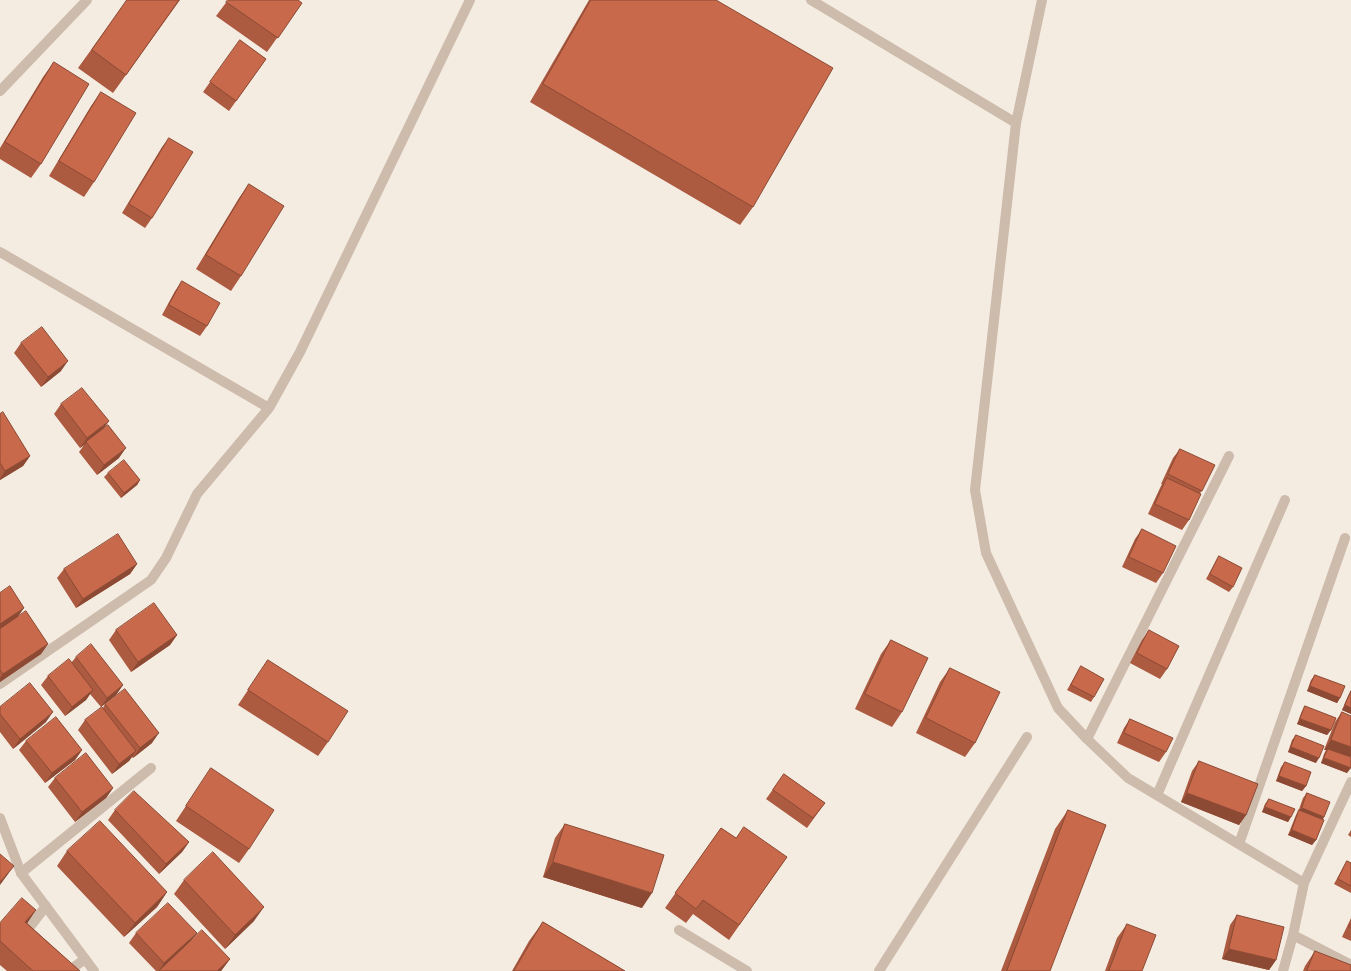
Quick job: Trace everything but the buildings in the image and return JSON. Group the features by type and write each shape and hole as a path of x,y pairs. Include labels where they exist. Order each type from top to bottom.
{"street":[{"path":"0,91 87,0"},
{"path":"0,684 151,580 166,558 197,494 269,408 300,352 470,0"},
{"path":"811,0 1016,123"},
{"path":"1042,0 1016,123 975,490 986,553 1058,708 1087,739 1128,778 1304,883"},
{"path":"0,252 269,408"},
{"path":"1087,739 1229,456"},
{"path":"1157,795 1285,500"},
{"path":"1239,844 1345,538"},
{"path":"879,971 1027,737"},
{"path":"21,873 151,768"},
{"path":"1283,971 1293,935 1304,883 1351,782"},
{"path":"0,818 21,873 94,971"},
{"path":"31,946 26,941 26,932 46,906"},
{"path":"679,930 747,971"},
{"path":"1293,935 1351,965"},
{"path":"54,964 60,969 70,970 85,959"}]}
